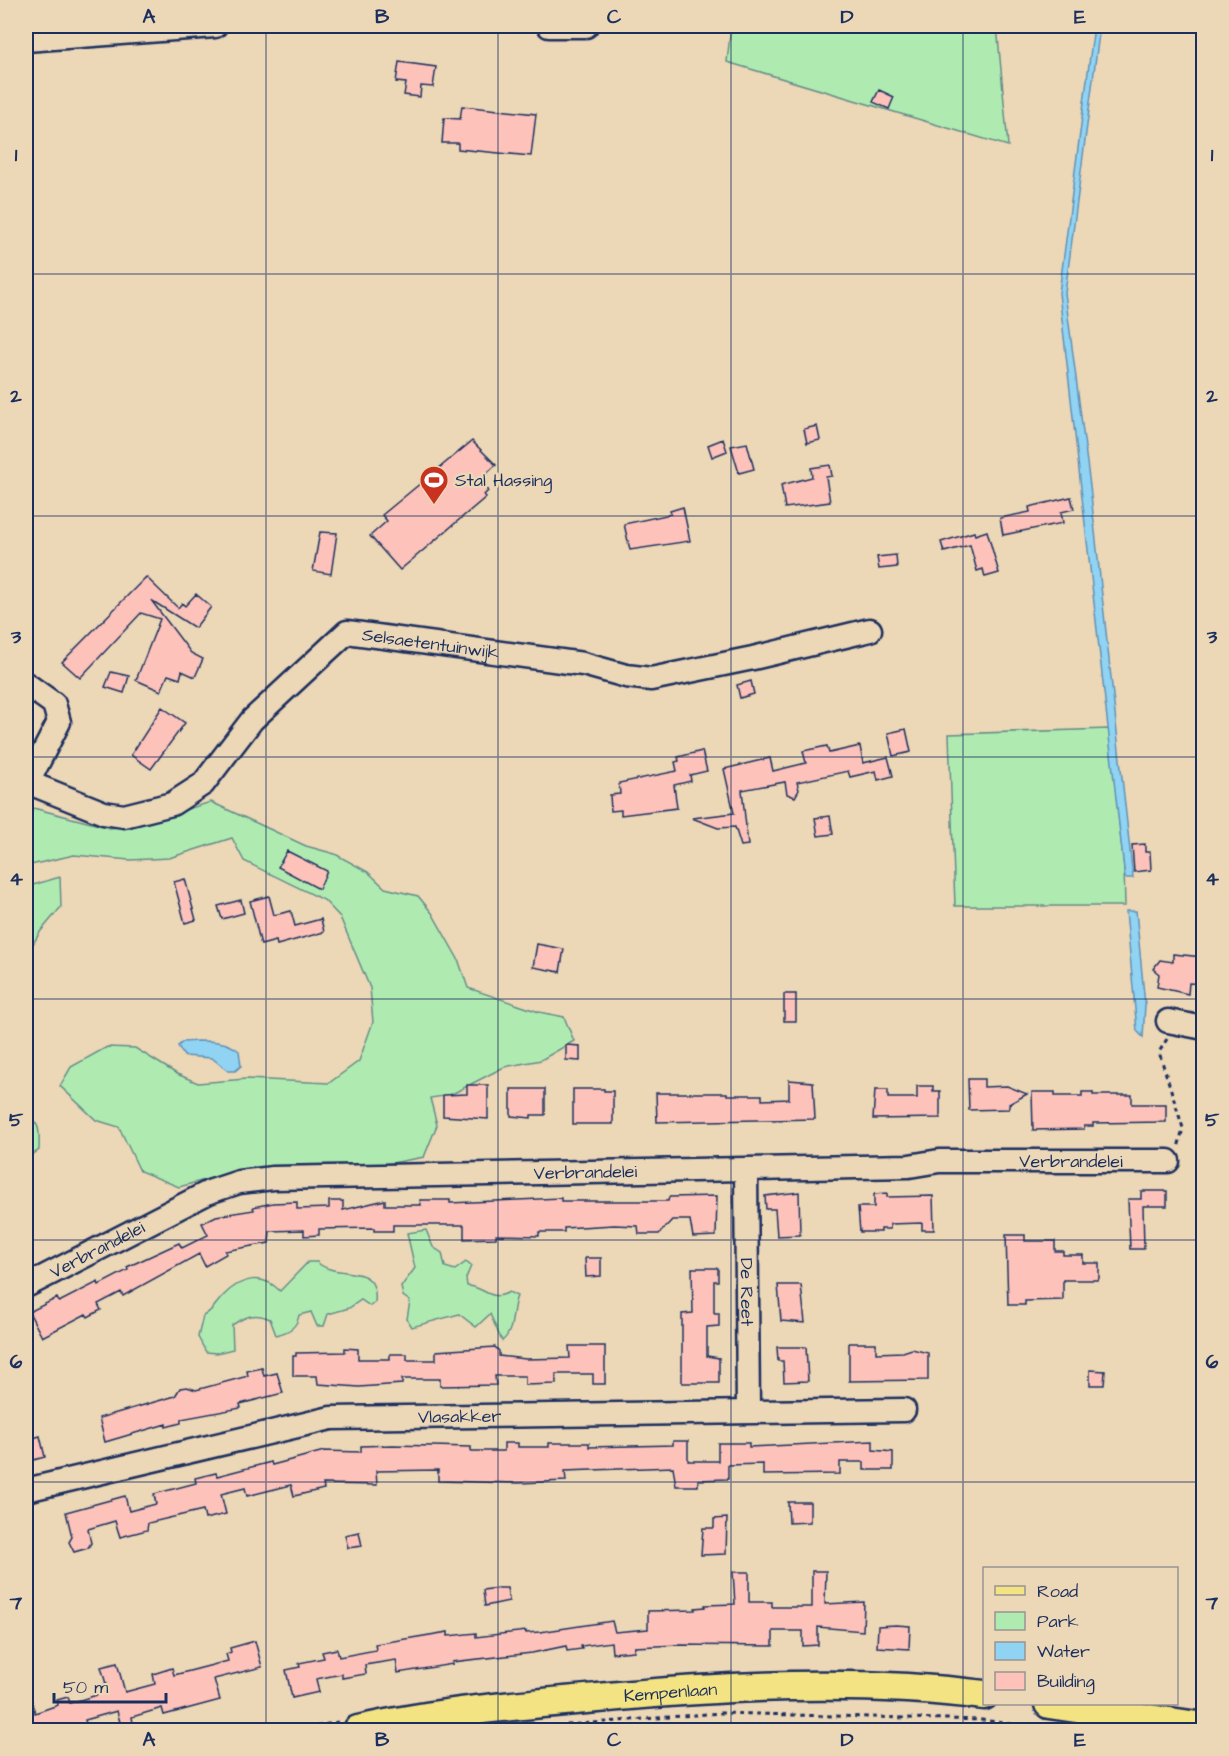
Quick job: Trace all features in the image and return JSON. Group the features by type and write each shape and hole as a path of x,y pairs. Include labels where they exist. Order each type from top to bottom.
{"main road":[{"name":"Kempenlaan","path":"358,1731 521,1705 663,1692 806,1686 947,1691 983,1695"},
{"path":"1056,1705 1203,1727"}],"street":[{"path":"26,40 215,26"},
{"path":"549,26 586,26"},
{"name":"Selsaetentuinwijk","path":"26,784 104,813 124,816 172,804 203,784 252,720 347,632 583,664 626,676 651,679 870,630"},
{"path":"26,684 54,704 59,722 26,784"},
{"path":"1168,1021 1203,1028"},
{"name":"Verbrandelei","path":"26,1286 209,1192 239,1182 273,1178 909,1166 939,1161 1168,1161"},
{"name":"De Reet","path":"746,1170 748,1412"},
{"name":"Vlasakker","path":"26,1490 331,1418 904,1410"}],"path":[{"path":"1168,1021 1169,1037 1159,1052 1183,1128 1179,1147 1168,1161"},
{"path":"504,1731 720,1713 982,1720 1056,1731"}],"green space":[{"path":"731,26 997,26 1008,146 727,62"},
{"path":"1109,729 1124,868 1125,906 955,906 949,734"},
{"path":"211,802 306,846 335,854 368,872 385,888 418,896 432,913 458,959 468,988 539,1012 564,1017 574,1041 541,1060 504,1067 450,1095 430,1098 437,1125 424,1157 381,1165 234,1172 179,1187 140,1171 119,1127 96,1120 60,1086 71,1067 107,1047 135,1048 177,1074 198,1083 246,1079 329,1083 359,1061 373,1022 370,988 340,917 324,900 244,861 232,838 169,858 130,860 74,855 26,866 26,828 33,808 110,828 134,825"},
{"path":"60,877 61,907 40,932 26,956 26,887"},
{"path":"26,1116 37,1125 39,1150 26,1159"},
{"path":"426,1230 433,1247 442,1253 445,1267 455,1270 466,1262 471,1266 466,1278 467,1286 497,1296 509,1292 517,1296 509,1332 502,1341 490,1314 476,1327 459,1314 412,1327 407,1319 410,1301 403,1296 401,1287 415,1268 407,1233"},
{"path":"308,1262 317,1262 335,1270 364,1276 374,1289 375,1302 370,1306 361,1300 349,1308 328,1314 324,1326 317,1326 311,1312 299,1315 291,1329 276,1335 270,1319 255,1315 246,1317 232,1325 233,1349 217,1353 206,1352 198,1337 203,1316 230,1290 244,1281 259,1280 273,1285 280,1291"}],"water":[{"path":"1094,26 1100,26 1065,293 1090,486 1133,878 1125,878 1059,293"},
{"path":"1126,911 1136,911 1145,1005 1143,1037 1137,1031"},
{"path":"197,1041 229,1045 239,1051 241,1066 235,1071 228,1071 212,1058 184,1056 178,1046 183,1042"}],"building":[{"path":"399,62 436,67 433,87 421,86 420,97 404,95 406,83 396,82"},
{"path":"879,90 894,97 889,109 873,102"},
{"path":"462,106 536,114 531,156 458,149 458,143 442,143 444,118 460,119"},
{"path":"817,426 820,440 807,443 804,429"},
{"path":"723,439 727,451 712,457 708,445"},
{"name":"Stal Hassing","path":"472,441 496,465 479,480 488,491 484,495 486,497 400,570 370,536 387,521 382,515"},
{"path":"747,443 754,469 739,473 731,446"},
{"path":"830,465 832,476 826,477 830,502 785,508 781,485 812,477 811,468"},
{"path":"1071,497 1074,509 1061,512 1063,523 1003,535 1000,518 1030,512 1029,507"},
{"path":"683,507 690,541 630,550 624,524 671,514 670,511"},
{"path":"987,531 999,573 985,577 983,569 977,571 970,545 944,552 941,542 974,532 975,535"},
{"path":"320,532 337,533 331,574 313,571"},
{"path":"896,555 897,567 879,569 877,557"},
{"path":"146,577 178,608 182,603 185,606 196,594 211,607 195,628 151,600 191,653 203,659 195,677 182,671 180,679 168,675 161,691 136,680 160,619 141,613 80,678 62,662"},
{"path":"111,672 129,676 124,693 105,687"},
{"path":"751,681 754,694 740,698 737,685"},
{"path":"162,707 185,723 151,769 131,755"},
{"path":"906,729 911,752 893,756 888,733"},
{"path":"827,746 829,753 860,746 863,763 888,757 893,776 878,780 876,771 850,777 848,771 797,782 799,790 795,797 787,794 785,782 742,790 748,845 741,846 735,827 718,828 692,818 734,813 724,769 770,758 773,771 806,763 803,751"},
{"path":"702,751 707,771 690,775 691,781 674,785 677,808 621,815 621,810 611,811 610,795 620,794 619,783 677,771 675,762 679,761 678,757"},
{"path":"830,816 833,834 818,836 815,818"},
{"path":"1145,844 1145,852 1150,852 1151,870 1134,872 1132,845"},
{"path":"287,851 327,871 319,889 278,867"},
{"path":"185,879 196,920 185,923 174,882"},
{"path":"269,896 274,915 291,911 295,926 321,919 324,932 277,945 276,941 261,945 250,901"},
{"path":"241,900 244,913 222,919 218,906"},
{"path":"537,944 564,949 560,972 533,967"},
{"path":"1173,954 1203,957 1203,984 1189,983 1188,994 1157,987 1159,974 1153,969 1160,960 1173,962"},
{"path":"784,994 796,994 796,1021 784,1021"},
{"path":"566,1045 580,1046 580,1061 566,1060"},
{"path":"968,1079 984,1079 984,1087 1007,1086 1027,1094 1009,1104 1009,1109 969,1110"},
{"path":"789,1080 813,1082 815,1119 657,1122 656,1093 727,1093 727,1095 762,1095 762,1100 789,1099"},
{"path":"467,1085 488,1085 488,1119 443,1116 443,1095 467,1094"},
{"path":"917,1086 933,1086 933,1091 940,1091 940,1118 873,1119 875,1090 888,1090 888,1098 917,1098"},
{"path":"511,1089 545,1089 545,1115 531,1115 531,1118 511,1116"},
{"path":"573,1089 613,1091 613,1124 573,1124"},
{"path":"1032,1092 1055,1092 1055,1096 1082,1096 1082,1092 1093,1092 1093,1095 1132,1095 1132,1104 1166,1104 1166,1122 1093,1123 1093,1126 1084,1126 1084,1129 1033,1130"},
{"path":"1141,1191 1167,1191 1167,1206 1143,1206 1144,1249 1130,1249 1128,1199 1141,1199"},
{"path":"799,1192 800,1235 777,1236 775,1209 766,1209 765,1196"},
{"path":"887,1193 887,1197 933,1196 934,1230 922,1230 922,1223 890,1224 890,1229 881,1229 881,1232 860,1232 858,1207 874,1207 874,1194"},
{"path":"717,1196 716,1236 693,1237 690,1220 672,1220 659,1234 639,1234 638,1226 614,1225 564,1228 564,1232 539,1232 539,1236 496,1235 496,1238 464,1239 464,1225 393,1225 393,1231 374,1231 374,1228 319,1229 319,1235 304,1236 304,1230 270,1231 269,1243 225,1251 226,1254 205,1266 199,1254 123,1296 121,1292 98,1304 101,1310 88,1317 86,1314 42,1337 29,1312 57,1298 59,1302 98,1282 99,1285 128,1270 127,1267 179,1243 182,1248 208,1235 202,1223 216,1216 254,1210 253,1207 273,1203 297,1202 297,1209 329,1208 329,1201 343,1201 343,1210 385,1200 385,1205 421,1205 420,1200 450,1200 450,1203 561,1198 561,1201 668,1201 669,1197"},
{"path":"1006,1235 1025,1235 1025,1241 1055,1241 1055,1251 1063,1251 1063,1255 1083,1255 1083,1263 1099,1263 1099,1278 1098,1280 1063,1280 1063,1300 1025,1301 1025,1305 1008,1305"},
{"path":"585,1258 601,1258 601,1276 586,1277"},
{"path":"692,1268 718,1268 718,1281 714,1281 714,1313 719,1313 719,1326 707,1327 707,1356 719,1358 719,1383 682,1383 682,1314 693,1313"},
{"path":"778,1285 801,1285 805,1323 781,1321"},
{"path":"849,1343 876,1343 876,1353 903,1352 912,1349 928,1353 928,1380 849,1381"},
{"path":"569,1346 605,1346 605,1384 593,1384 593,1374 556,1374 556,1384 525,1385 525,1376 495,1376 496,1385 440,1386 440,1379 402,1379 402,1384 359,1387 318,1384 317,1376 293,1376 293,1356 296,1356 296,1353 345,1352 345,1348 358,1349 358,1359 390,1359 390,1354 407,1354 407,1360 436,1360 436,1351 495,1347 499,1351 499,1356 526,1359 570,1358"},
{"path":"777,1347 806,1347 808,1381 784,1382 783,1361 778,1361"},
{"path":"262,1368 264,1376 277,1373 283,1393 240,1404 241,1408 181,1419 181,1423 166,1427 166,1424 105,1442 99,1418 175,1396 180,1388 187,1387 196,1390 248,1376 247,1371"},
{"path":"1090,1370 1105,1371 1104,1385 1090,1385"},
{"path":"40,1436 45,1457 26,1462 26,1440"},
{"path":"673,1441 688,1441 688,1461 718,1461 718,1443 749,1443 749,1447 873,1441 873,1450 893,1452 893,1470 864,1470 864,1462 840,1462 840,1474 763,1475 763,1464 728,1465 728,1479 698,1480 698,1486 676,1486 673,1467 565,1471 566,1481 519,1483 438,1481 438,1470 376,1471 377,1485 323,1484 324,1489 294,1496 291,1485 247,1496 245,1488 221,1494 226,1514 205,1519 203,1510 148,1523 147,1530 120,1537 115,1521 88,1529 91,1543 88,1548 74,1552 69,1542 72,1537 66,1512 125,1496 129,1511 156,1504 154,1494 196,1483 195,1478 216,1473 217,1476 271,1462 272,1465 324,1451 361,1452 361,1446 393,1445 471,1447 471,1451 504,1451 504,1443 518,1443 518,1447 549,1447 549,1443 589,1443 589,1447 673,1445"},
{"path":"788,1502 810,1502 810,1522 789,1523"},
{"path":"727,1518 726,1554 701,1555 703,1528 714,1528 714,1519"},
{"path":"359,1532 362,1546 348,1548 345,1535"},
{"path":"812,1571 826,1571 825,1604 864,1602 863,1631 818,1627 818,1645 803,1646 803,1631 773,1631 773,1646 679,1645 634,1647 634,1651 612,1653 611,1642 581,1646 582,1649 567,1651 566,1646 532,1653 452,1662 453,1664 398,1673 396,1660 365,1665 366,1674 342,1678 342,1674 316,1679 319,1692 292,1698 286,1670 300,1667 299,1663 324,1658 322,1652 337,1649 339,1657 376,1650 375,1644 448,1632 448,1636 476,1633 476,1637 526,1631 526,1633 540,1632 612,1621 615,1632 648,1629 648,1611 695,1610 705,1605 735,1604 733,1572 749,1572 749,1602 772,1602 772,1607 812,1607"},
{"path":"507,1588 509,1601 485,1606 483,1590"},
{"path":"878,1626 910,1626 909,1649 877,1647"},
{"path":"255,1641 262,1667 214,1679 220,1700 164,1715 162,1708 132,1717 133,1723 121,1726 117,1711 85,1720 88,1731 26,1731 26,1691 29,1691 35,1713 58,1705 57,1700 68,1697 70,1703 97,1695 95,1687 106,1684 101,1667 117,1663 125,1692 155,1684 153,1674 172,1668 174,1675 228,1661 226,1654 231,1652 230,1648"}],"place":[{"name":"Stal Hassing","path":"434,506"}]}
